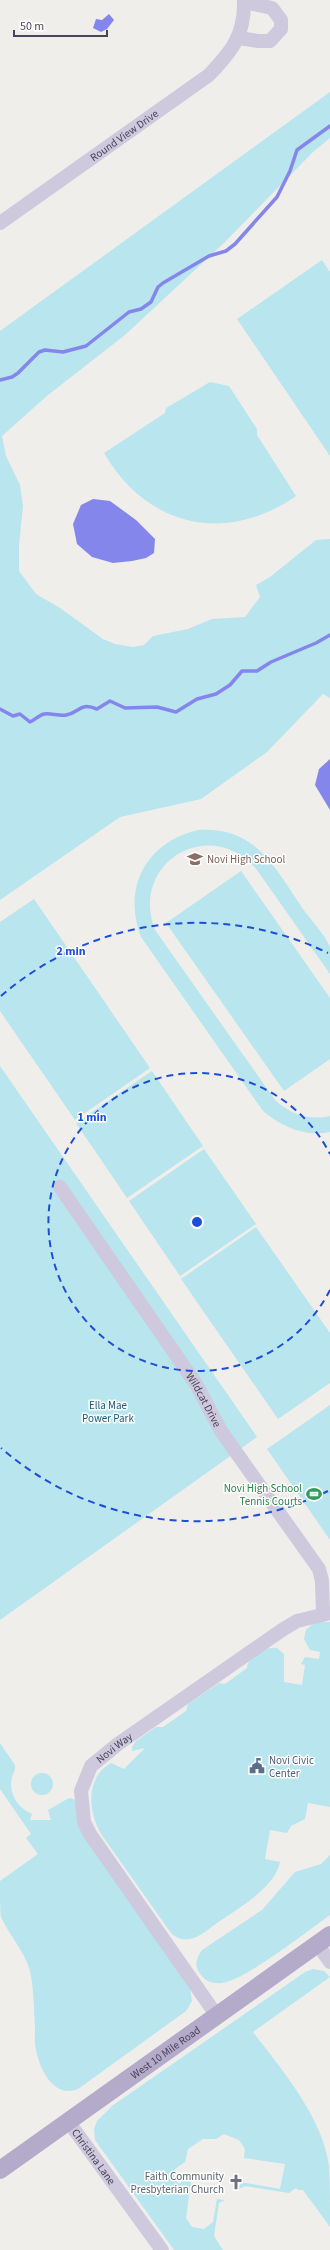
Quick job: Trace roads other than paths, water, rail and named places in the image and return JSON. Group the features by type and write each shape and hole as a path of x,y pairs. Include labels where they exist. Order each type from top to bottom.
{"main road":[{"name":"West 10 Mile Road","path":"0,2170 323,1939"}],"street":[{"name":"Round View Drive","path":"0,223 209,75 228,56 239,38 244,1 272,8 281,20 281,28 270,41 239,38"},
{"name":"Wildcat Drive","path":"60,1187 196,1384 221,1431 319,1569 327,1613"},
{"name":"Novi Way","path":"217,2016 90,1834 84,1822 81,1791 91,1766 118,1744 282,1630 297,1621 327,1613"},
{"path":"323,1939 330,1962"},
{"name":"Christina Lane","path":"68,2121 162,2250"}],"waterway":[{"path":"0,380 12,377 18,373 39,352 45,350 63,352 86,346 129,312 141,309 151,302 158,287 163,283 209,256 226,251 235,244 277,197 290,171 297,150 330,126"},
{"path":"0,709 13,716 20,714 30,722 44,714 66,715 71,714 83,707 97,709 110,701 125,708 157,707 176,712 197,699 216,694 230,685 242,671 257,671 271,662 316,643 330,635"}],"place":[{"name":"Novi High School","path":"195,859"},
{"name":"Novi High School Tennis Courts","path":"314,1494"},
{"name":"Novi Civic Center","path":"257,1766"},
{"name":"Faith Community Presbyterian Church","path":"236,2182"}],"park label":[{"name":"Ella Mae Power Park","path":"108,1411"}]}
